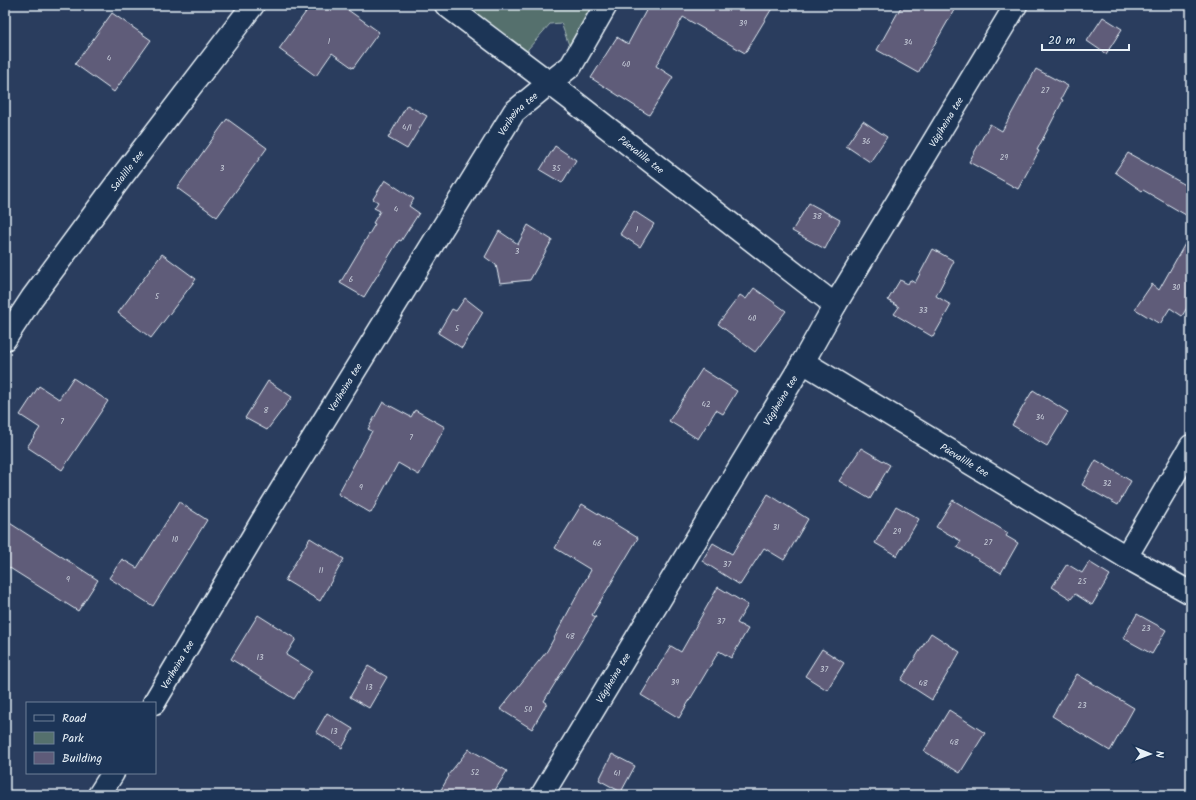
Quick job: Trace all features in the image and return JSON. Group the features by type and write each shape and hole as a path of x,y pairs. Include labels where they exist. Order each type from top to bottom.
{"street":[{"name":"Saialille tee","path":"5,339 32,298 120,179 253,5"},
{"name":"Päevalille tee","path":"446,5 835,305"},
{"name":"Veriheina tee","path":"155,702 262,521 514,112 571,66 606,5"},
{"name":"Vägiheina tee","path":"542,795 804,362 835,305 1016,5"},
{"name":"Päevalille tee","path":"804,362 1126,557 1191,593"},
{"path":"1126,557 1191,446"},
{"path":"100,795 111,774"}],"green space":[{"path":"456,5 593,5 569,45 561,23 550,24 528,49 527,60"}],"building":[{"path":"311,5 341,5 379,32 353,68 332,53 316,76 279,49"},
{"path":"649,5 774,5 745,53 683,17 656,66 673,77 649,115 591,78 617,37 628,44"},
{"path":"902,5 957,5 918,73 877,50"},
{"path":"112,13 151,40 114,92 75,64"},
{"path":"1103,17 1122,29 1106,54 1087,41"},
{"path":"1036,69 1068,86 1061,99 1063,100 1037,150 1039,151 1018,189 969,162 990,124 1002,131"},
{"path":"407,105 427,116 407,149 388,138"},
{"path":"227,119 267,148 217,217 177,188"},
{"path":"863,121 887,137 870,162 846,146"},
{"path":"555,146 576,160 562,183 540,170"},
{"path":"1128,153 1191,188 1191,218 1143,190 1142,191 1115,172"},
{"path":"385,180 414,199 409,206 419,213 401,241 399,240 364,297 340,283 375,224 373,223 380,211 374,208 378,202 373,199"},
{"path":"809,203 840,220 825,249 792,231"},
{"path":"634,211 654,224 640,247 620,234"},
{"path":"528,225 552,240 530,280 500,283 496,265 485,257 499,231 518,244"},
{"path":"1191,233 1191,301 1182,316 1170,308 1160,324 1135,309 1152,284 1159,290"},
{"path":"933,249 954,261 936,296 951,305 933,337 894,314 899,307 888,300 900,280 908,284 910,280 915,283"},
{"path":"162,254 196,279 151,338 118,313"},
{"path":"754,288 786,311 755,352 718,324 740,295 746,299"},
{"path":"465,298 483,312 462,348 438,333 452,309 456,311"},
{"path":"702,369 737,391 723,414 716,410 698,439 669,421"},
{"path":"73,378 108,401 62,470 27,447 40,428 20,415 39,386 59,399"},
{"path":"268,381 292,397 267,430 245,418"},
{"path":"1033,390 1068,412 1047,446 1012,425"},
{"path":"383,402 411,417 415,410 445,427 419,475 398,463 371,513 338,494 372,431 368,429"},
{"path":"861,448 890,465 870,499 839,481"},
{"path":"1096,460 1131,481 1118,505 1082,485"},
{"path":"768,494 808,519 784,560 764,548 740,585 702,561 713,543 732,554"},
{"path":"953,500 1008,533 1006,536 1018,543 1001,573 957,547 961,541 936,527"},
{"path":"179,502 207,520 153,606 109,578 122,559 137,568"},
{"path":"582,504 638,538 592,615 596,617 544,701 547,703 532,729 500,709 547,651 591,570 555,548"},
{"path":"896,506 919,519 897,556 875,543"},
{"path":"5,520 98,580 78,611 5,565"},
{"path":"310,538 344,559 320,601 285,580"},
{"path":"1089,562 1110,575 1092,605 1075,594 1071,599 1052,587 1067,564 1082,573"},
{"path":"718,587 748,605 737,623 748,629 731,658 719,651 679,718 641,695 671,646 681,652"},
{"path":"1137,614 1166,630 1152,654 1123,638"},
{"path":"258,615 296,639 286,655 312,671 294,699 231,659"},
{"path":"931,633 960,652 932,700 901,680"},
{"path":"822,649 844,663 827,690 805,676"},
{"path":"368,666 387,677 369,708 350,697"},
{"path":"1077,674 1134,708 1110,751 1052,716"},
{"path":"949,710 985,733 960,773 924,751"},
{"path":"327,713 353,729 342,748 316,732"},
{"path":"469,749 507,771 492,795 438,795 449,776 448,775"},
{"path":"612,754 635,766 621,792 599,780"}]}
